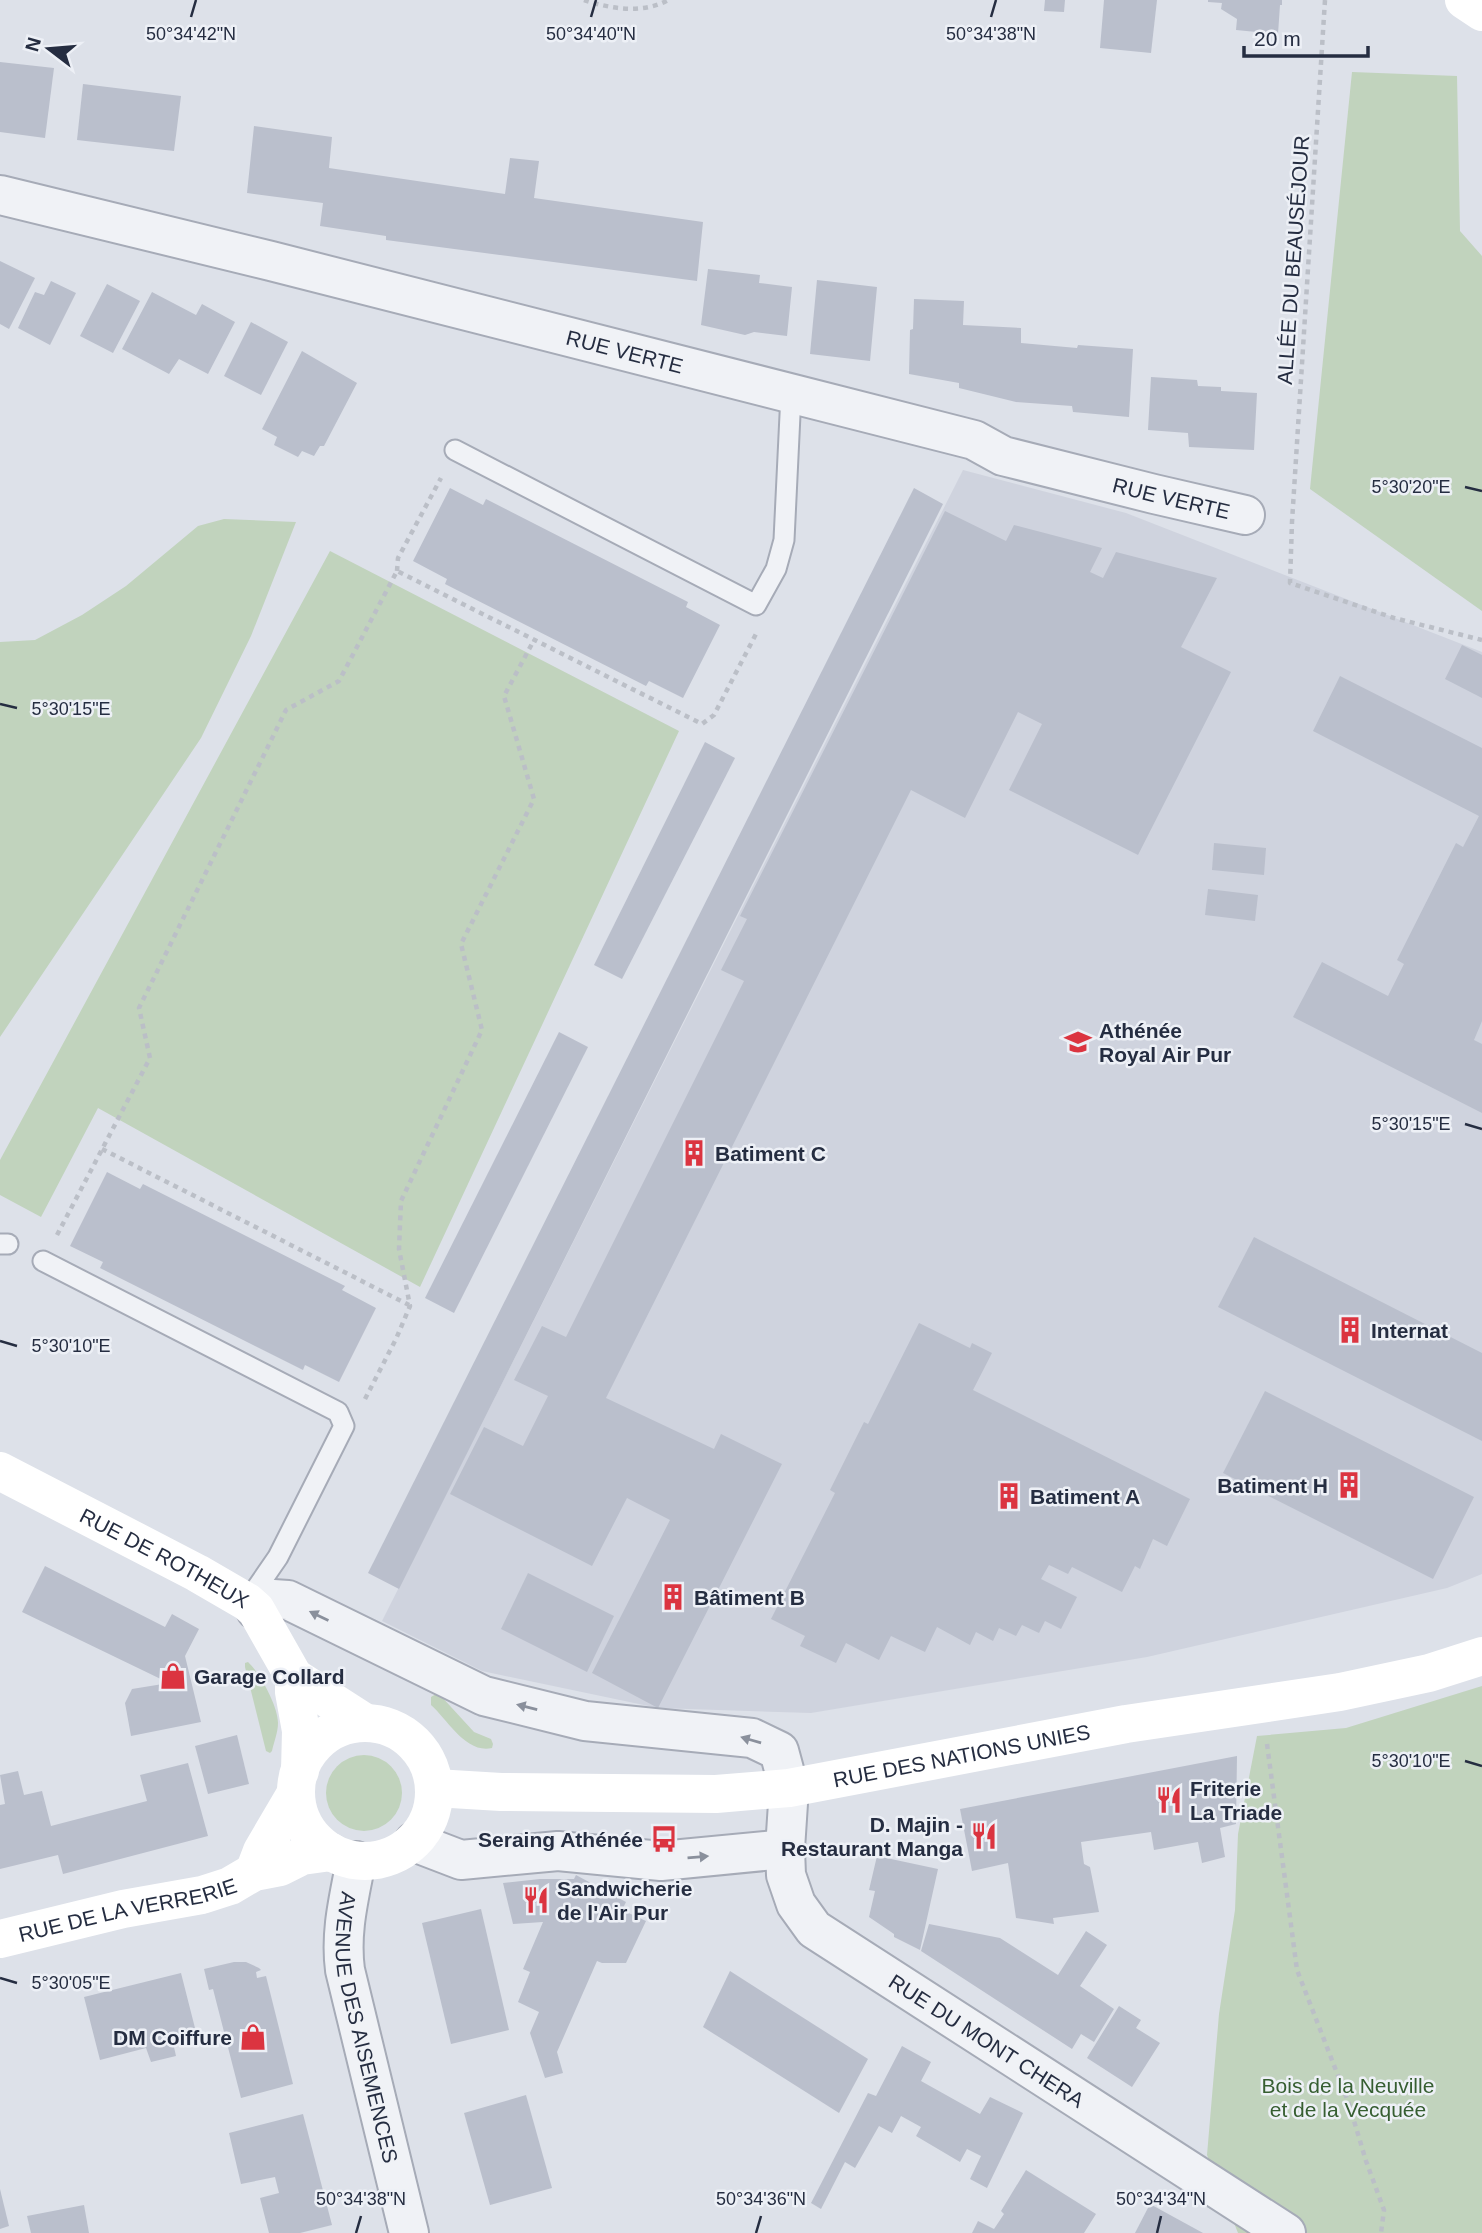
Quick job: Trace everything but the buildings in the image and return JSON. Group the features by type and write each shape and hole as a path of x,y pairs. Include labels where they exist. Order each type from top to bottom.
{"street":[{"path":"1464,0 1482,12"},
{"name":"RUE VERTE","path":"0,195 271,261 974,440 1003,456 1245,514"},
{"name":"RUE DE ROTHEUX","path":"0,1471 197,1573 251,1606 294,1678 363,1722"},
{"name":"RUE DU MONT CHERA","path":"251,1606 273,1599 288,1600 484,1696 585,1721 752,1738 779,1751 789,1788 786,1875 796,1904 814,1929 1286,2233"},
{"name":"RUE DES NATIONS UNIES","path":"435,1788 716,1794 789,1788 1113,1727 1340,1692 1416,1675 1482,1656"},
{"name":"RUE DE ROTHEUX","path":"294,1678 301,1731 298,1782"},
{"path":"363,1722 383,1724 408,1737 426,1758 435,1788 431,1815 414,1842 396,1854 374,1861 344,1856 320,1845 301,1816 298,1782 310,1751 326,1735 344,1726 363,1722"},
{"name":"RUE DE LA VERRERIE","path":"254,1872 298,1782"},
{"path":"414,1842 461,1860 558,1851 661,1861 785,1849"},
{"name":"RUE DE LA VERRERIE","path":"0,1939 123,1909 202,1895 230,1886 254,1872 271,1871 302,1856 344,1856"},
{"name":"AVENUE DES AISEMENCES","path":"344,1856 342,1945 345,1970 410,2233"}],"lane":[{"path":"455,450 756,605 776,569 784,540 791,394"},
{"path":"43,1261 338,1412 344,1426 251,1606"}],"path":[{"path":"584,0 627,9 649,7 668,0"},
{"name":"ALLÉE DU BEAUSÉJOUR","path":"1325,0 1290,583 1394,618 1482,640"},
{"path":"43,1261 150,1058 139,1009 286,710 339,681 397,571 398,558 455,450"},
{"path":"397,571 702,724 714,715 760,628 756,605"},
{"path":"344,1426 366,1398 410,1306 399,1249 401,1201 482,1030 461,944 534,799 504,696 534,640"},
{"path":"102,1149 410,1306"},
{"path":"1261,1704 1297,1970 1349,2104 1384,2210 1381,2233"}],"shaded area":[{"name":"Athénée Royal Air Pur","path":"963,470 1126,513 1482,652 1482,1574 1447,1588 1147,1657 811,1713 658,1708 482,1671 382,1621"}],"green space":[{"path":"1352,72 1457,76 1460,231 1482,256 1482,611 1310,489"},
{"path":"224,519 296,522 251,636 201,738 0,1037 0,642 35,640 82,615 126,586 198,526"},
{"path":"330,551 679,731 420,1287 98,1108 41,1217 0,1195 0,1160"},
{"path":"248,1662 268,1690 277,1716 277,1730 270,1753 266,1751 245,1667"},
{"name":"Bois de la Neuville et de la Vecquée","path":"1482,1686 1482,2233 1238,2233 1207,2155 1219,2014 1235,1910 1238,1834 1257,1736 1346,1728"},
{"path":"440,1695 474,1732 491,1739 492,1748 474,1746 458,1734 431,1705 431,1697"},
{"path":"357,1755 371,1755 385,1761 396,1772 402,1793 399,1808 391,1820 371,1831 357,1831 343,1825 332,1814 326,1800 326,1786 332,1772 343,1761"}],"place":[{"name":"Athénée Royal Air Pur","path":"1078,1042"},
{"name":"Batiment C","path":"694,1153"},
{"name":"Internat","path":"1350,1330"},
{"name":"Batiment H","path":"1349,1485"},
{"name":"Batiment A","path":"1009,1496"},
{"name":"Bâtiment B","path":"673,1597"},
{"name":"Garage Collard","path":"173,1676"},
{"name":"Friterie La Triade","path":"1169,1800"},
{"name":"D. Majin - Restaurant Manga","path":"984,1836"},
{"name":"Seraing Athénée","path":"664,1839"},
{"name":"Sandwicherie de l'Air Pur","path":"536,1900"},
{"name":"DM Coiffure","path":"253,2037"}]}
